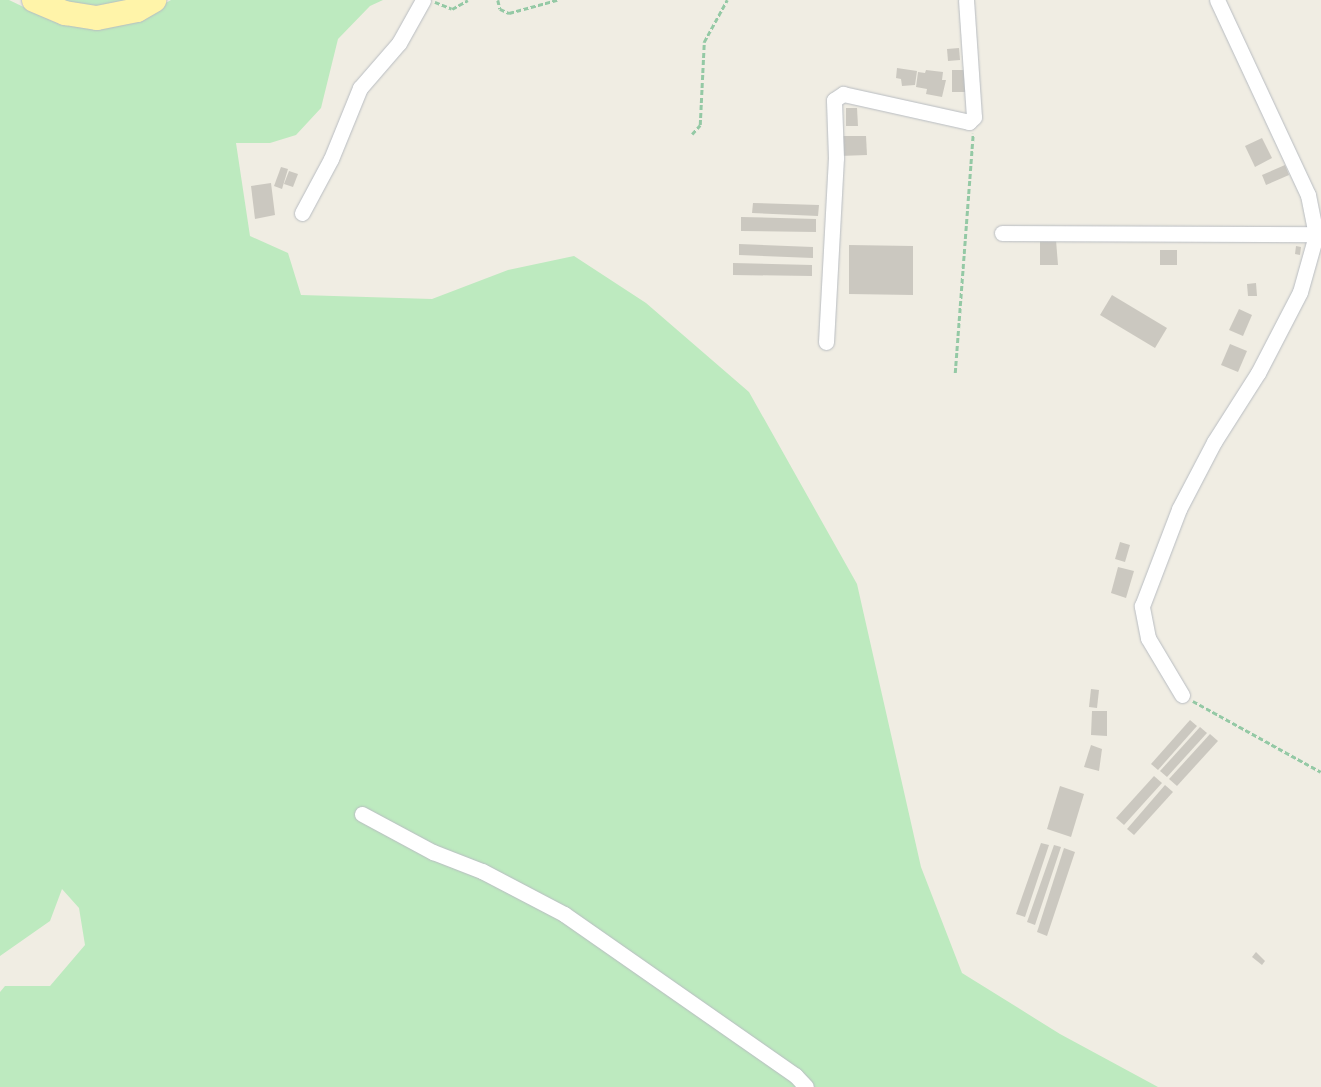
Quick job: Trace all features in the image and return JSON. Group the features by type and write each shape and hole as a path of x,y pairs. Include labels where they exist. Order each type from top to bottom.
{"main road":[{"path":"34,0 65,13 81,17 117,16 154,0"}],"street":[{"path":"302,213 331,159 360,88 399,43 423,0"},
{"path":"826,342 836,158 834,100 843,94 962,122 974,117 966,0"},
{"path":"1182,695 1148,638 1142,606 1179,509 1214,442 1258,373 1300,292 1318,234 1308,195 1217,0"},
{"path":"1002,233 1318,234"},
{"path":"362,814 433,852 482,871 564,914 795,1075 806,1087"}],"path":[{"path":"432,0 452,9 468,0"},
{"path":"498,0 500,9 509,13 557,0"},
{"path":"692,134 700,125 704,42 727,0"},
{"path":"955,374 974,117"},
{"path":"1182,695 1321,772"}],"green space":[{"path":"0,0 9,0 55,22 80,27 143,16 171,0 383,0 370,6 338,39 321,108 296,135 270,143 236,143 250,236 288,253 301,295 432,299 508,270 574,256 646,303 749,392 857,584 921,867 962,973 1060,1034 1158,1087 0,1087 0,992 5,986 50,986 85,945 79,908 62,889 50,921 0,956"},
{"path":"60,0 128,0 116,5 84,7"}],"building":[{"path":"959,48 960,60 948,61 947,49"},
{"path":"897,68 917,71 915,85 902,86 901,79 896,78"},
{"path":"926,70 943,72 942,80 946,80 942,97 926,94 927,89 916,87 918,72 925,73"},
{"path":"952,70 966,70 966,92 952,92"},
{"path":"846,108 857,108 858,126 846,126"},
{"path":"838,136 866,136 867,155 839,156"},
{"path":"1262,138 1272,158 1255,167 1245,146"},
{"path":"1285,165 1289,175 1266,185 1262,175"},
{"path":"281,167 288,169 282,189 274,186"},
{"path":"289,171 298,174 293,187 284,184"},
{"path":"271,183 275,215 255,219 251,186"},
{"path":"753,203 819,205 818,216 752,213"},
{"path":"741,217 816,219 816,232 741,231"},
{"path":"1040,240 1056,240 1058,265 1040,265"},
{"path":"739,244 813,247 813,258 739,255"},
{"path":"849,245 913,246 913,295 849,294"},
{"path":"1296,246 1301,247 1300,255 1295,254"},
{"path":"1160,250 1177,250 1177,265 1160,265"},
{"path":"733,263 812,265 812,276 733,275"},
{"path":"1256,283 1257,296 1248,296 1247,284"},
{"path":"1112,295 1167,328 1155,348 1100,315"},
{"path":"1239,309 1252,315 1243,336 1229,330"},
{"path":"1230,344 1247,351 1238,372 1221,365"},
{"path":"1120,542 1130,545 1125,562 1115,559"},
{"path":"1118,567 1134,571 1126,598 1111,593"},
{"path":"1091,689 1099,690 1097,708 1089,707"},
{"path":"1092,711 1107,711 1107,736 1091,735"},
{"path":"1190,720 1197,726 1158,770 1151,764"},
{"path":"1200,727 1207,733 1167,777 1160,771"},
{"path":"1210,734 1218,741 1177,786 1169,779"},
{"path":"1091,745 1102,749 1099,771 1084,767"},
{"path":"1154,776 1162,783 1124,825 1116,818"},
{"path":"1165,785 1173,792 1134,835 1127,829"},
{"path":"1060,786 1084,794 1071,837 1047,829"},
{"path":"1041,843 1049,845 1025,917 1016,914"},
{"path":"1054,845 1061,847 1035,925 1027,922"},
{"path":"1064,848 1075,852 1047,936 1037,932"},
{"path":"1256,952 1265,961 1262,965 1252,957"}]}
